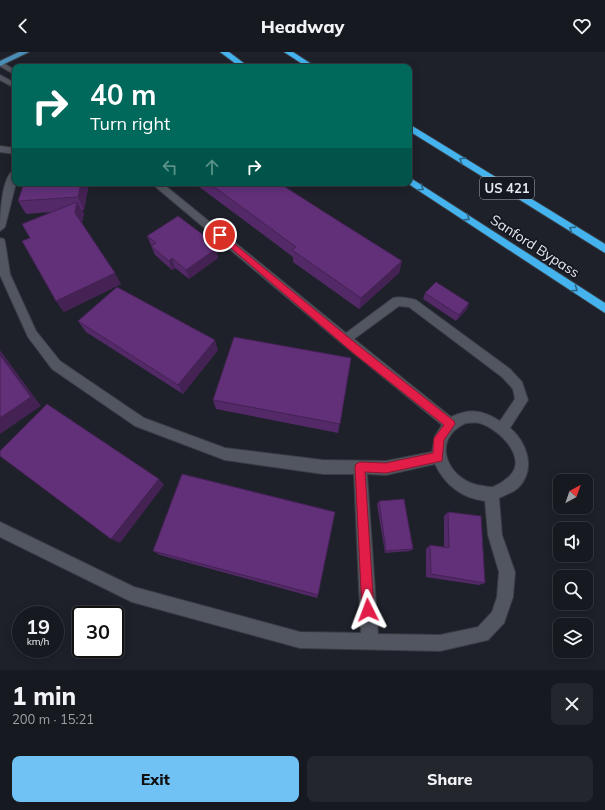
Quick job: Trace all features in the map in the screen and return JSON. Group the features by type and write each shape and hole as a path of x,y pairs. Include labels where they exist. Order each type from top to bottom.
{"highway":[{"path":"224,52 241,64"},
{"path":"290,52 308,64"},
{"name":"US 421","path":"412,129 605,249"},
{"name":"Sanford Bypass","path":"412,182 605,309"}],"main road":[{"path":"0,64 25,52"}],"street":[{"path":"0,64 12,71"},
{"path":"0,77 12,84"},
{"path":"0,149 12,151"},
{"path":"0,226 12,181"},
{"path":"160,186 287,290 345,340 450,424"},
{"path":"0,242 5,274 32,334 56,365 140,422 225,454 323,467 386,468 438,457"},
{"path":"345,340 363,325 397,301 412,303 506,373 518,386 522,400 502,429"},
{"path":"466,417 483,418 502,429 509,433 522,454 521,471 513,484 492,494 472,491 450,478 438,457 439,438 450,424 466,417"},
{"path":"360,467 370,642"},
{"path":"0,529 132,594 300,640 440,643 482,634 498,617 505,597 507,572 495,535 492,494"}],"building":[{"path":"23,186 80,186 78,197 18,201"},
{"path":"213,186 284,186 402,261 361,298 292,250 296,247"},
{"path":"77,202 75,213 115,273 56,301 22,241 30,238 22,224"},
{"path":"178,216 206,237 203,239 216,249 186,270 172,258 169,261 151,246 156,243 147,236"},
{"path":"436,282 469,303 459,315 425,293"},
{"path":"117,287 215,340 178,385 78,321"},
{"path":"234,337 351,358 340,424 213,400"},
{"path":"0,355 31,397 0,418"},
{"path":"47,404 159,479 111,539 0,456 0,451"},
{"path":"182,474 335,512 318,595 153,551"},
{"path":"404,499 413,549 386,551 379,501"},
{"path":"448,512 481,516 485,583 431,574 430,545 449,548"}],"route":[{"path":"220,235 356,349 450,424 439,438 438,457 386,468 360,467 368,610"}]}
